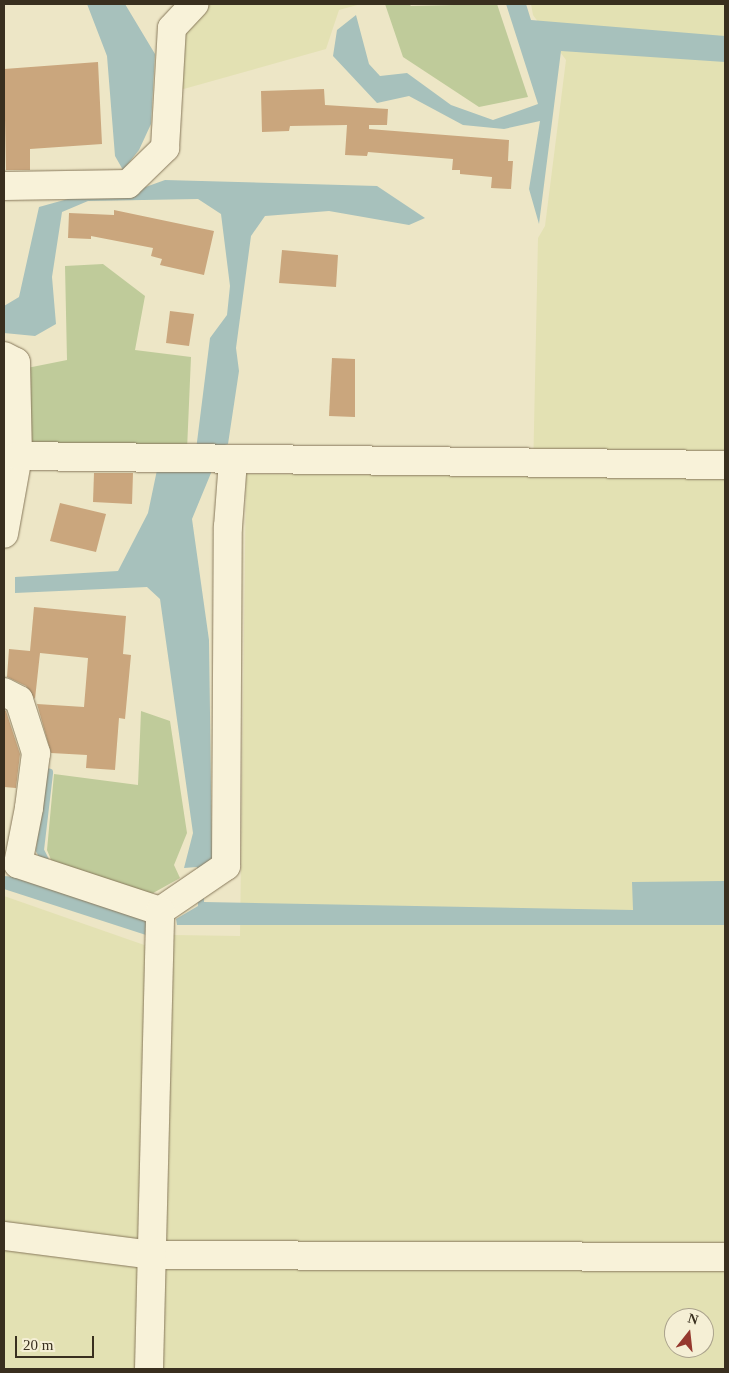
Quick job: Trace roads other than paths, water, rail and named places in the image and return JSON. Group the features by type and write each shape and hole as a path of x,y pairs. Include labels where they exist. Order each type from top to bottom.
{"street":[{"path":"4,186 128,184 165,148 172,28 194,4"},
{"path":"4,356 16,362 18,456 4,534"},
{"path":"18,456 182,460 725,465"},
{"path":"149,1369 160,923 200,884 226,866 228,527 226,460"},
{"path":"4,692 19,700 36,753 29,808 11,864 160,923"},
{"path":"4,1236 152,1255 725,1257"}],"water":[{"path":"87,4 125,4 155,54 151,124 139,150 123,170 115,156 107,56"},
{"path":"506,4 526,4 531,20 725,36 725,62 561,51 539,224 529,189 540,121 504,129 463,125 409,96 377,103 333,56 337,30 356,15 369,64 380,76 407,73 451,105 493,120 538,104"},
{"path":"165,180 377,186 425,218 409,225 329,211 265,216 251,236 236,348 239,371 228,444 212,449 211,473 192,519 209,640 212,859 203,866 204,902 633,910 632,882 725,881 725,925 177,925 176,919 198,906 197,867 184,868 193,833 160,599 147,587 15,593 15,577 118,571 148,513 157,470 194,466 210,338 227,315 230,286 221,214 198,199 88,201 62,212 52,277 56,324 35,336 4,333 4,306 19,297 39,207 75,197 140,189"},
{"path":"4,876 15,877 147,919 146,935 4,889"}],"waterway":[{"path":"48,866 40,850 49,773"}]}
